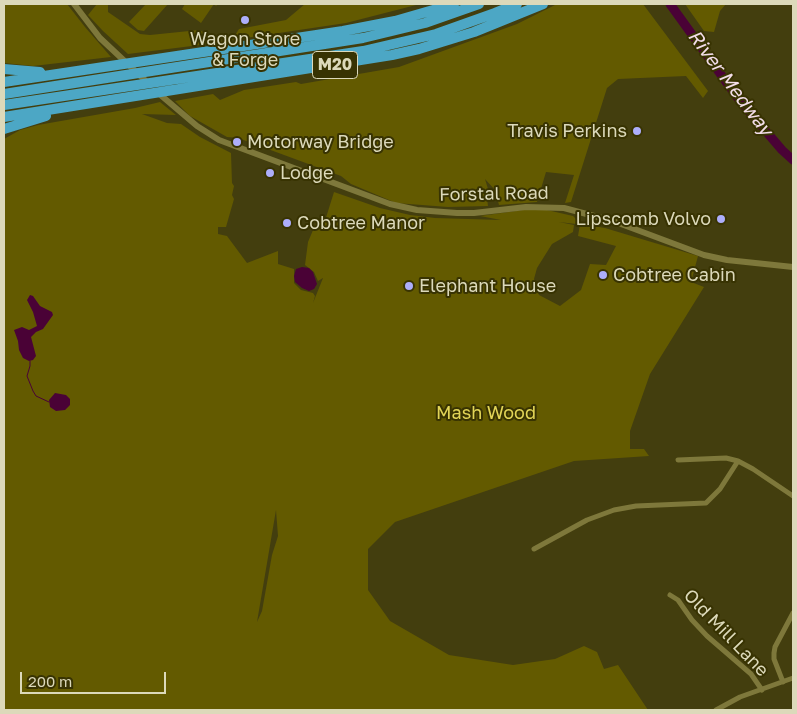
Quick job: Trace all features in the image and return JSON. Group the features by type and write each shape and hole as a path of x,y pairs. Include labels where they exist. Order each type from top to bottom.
{"highway":[{"name":"M20","path":"4,82 343,31 395,21 454,4"},
{"name":"M20","path":"4,94 363,38 425,22 479,4"},
{"name":"M20","path":"4,105 363,51 436,34 517,4"},
{"name":"M20","path":"4,116 315,68 410,51 474,32 543,4"},
{"name":"M20","path":"4,69 24,72 47,72 123,64"},
{"name":"M20","path":"4,129 35,118 120,99"}],"street":[{"name":"Forstal Road","path":"74,4 89,25 110,48 178,110 207,133 227,144 383,202 404,208 474,213 526,207 564,208 613,221 704,254 737,261 793,267"},
{"path":"678,460 726,458 738,461 793,496"},
{"path":"534,549 587,520 614,510 636,506 706,503 720,489 738,461"},
{"name":"Old Mill Lane","path":"670,595 678,600 692,620 707,636 751,674 762,690"},
{"path":"783,682 775,663 774,653 775,647 793,613"},
{"path":"716,710 740,697 793,678"}],"green space":[{"path":"4,4 67,4 111,57 33,66 4,63"},
{"path":"97,4 108,4 108,12 140,34 150,35 199,30 224,42 128,54 88,15"},
{"path":"146,4 168,4 144,31 138,30 129,22"},
{"path":"185,4 214,4 201,23 182,9"},
{"path":"305,4 420,4 346,23 232,40 239,29 286,20"},
{"path":"557,4 643,4 708,91 703,98 686,76 618,79 607,88 571,202 565,203 574,175 546,172 537,202 499,205 495,190 485,179 488,189 486,190 488,206 448,207 396,203 351,184 341,176 238,138 227,137 190,116 175,101 213,94 220,100 244,90 296,82 301,84 399,67 517,24"},
{"path":"685,4 726,4 720,11 714,32 704,31"},
{"name":"Mash Wood","path":"160,102 176,115 142,114 167,123 181,124 200,137 231,153 232,183 234,186 232,195 234,199 226,227 218,227 218,234 227,236 247,263 278,251 278,264 294,269 294,283 301,290 313,293 315,296 313,303 323,278 318,281 314,272 305,265 308,242 316,223 324,224 334,192 380,208 410,215 435,218 501,220 480,216 523,210 547,210 573,216 577,220 576,224 559,222 574,225 573,232 552,244 537,268 534,279 539,295 560,306 581,290 590,264 606,265 616,246 578,236 580,224 605,228 698,256 691,282 704,287 650,374 630,431 630,449 644,449 649,456 574,461 395,522 368,549 368,590 390,621 449,655 513,665 555,659 584,646 597,652 604,669 618,665 648,710 4,710 4,139 20,130 38,125","holes":["276,510 278,536 272,555 262,611 257,622"]}],"shaded area":[{"path":"302,267 309,268 313,272 317,284 314,289 309,291 295,282 296,269"},
{"path":"30,295 33,296 40,306 52,312 53,315 43,329 31,337 36,356 33,360 29,361 23,358 19,350 14,330 22,327 29,330 37,326 27,300"},
{"path":"55,393 66,395 70,399 70,405 65,410 56,411 50,407 49,400"}],"waterway":[{"name":"River Medway","path":"670,4 740,101 782,150 793,160"},
{"path":"30,361 27,376 33,391 36,396 49,402"}],"place":[{"name":"Wagon Store & Forge","path":"245,20"},
{"name":"Travis Perkins","path":"637,131"},
{"name":"Motorway Bridge","path":"237,142"},
{"name":"Lodge","path":"270,173"},
{"name":"Lipscomb Volvo","path":"721,219"},
{"name":"Cobtree Manor","path":"287,223"},
{"name":"Cobtree Cabin","path":"603,275"},
{"name":"Elephant House","path":"409,286"}]}
